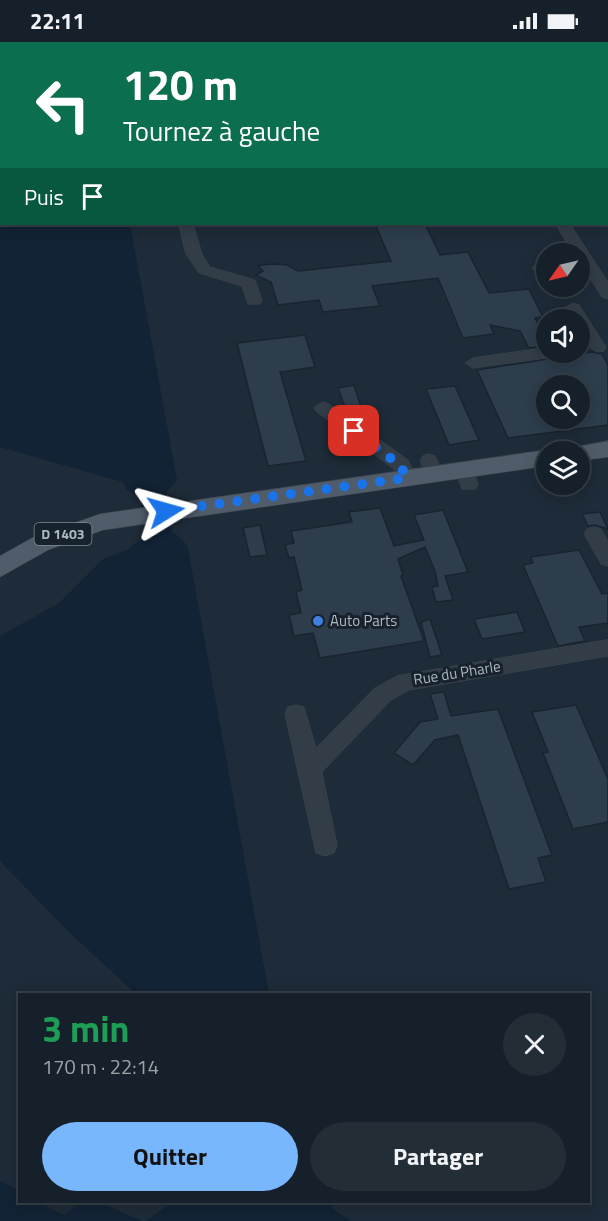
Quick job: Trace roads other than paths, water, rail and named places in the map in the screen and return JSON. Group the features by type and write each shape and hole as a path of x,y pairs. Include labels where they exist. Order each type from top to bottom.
{"main road":[{"path":"590,451 608,449"},
{"name":"D 1403","path":"0,568 40,544 71,530 132,517 407,478 432,467 466,477 536,460"}],"street":[{"path":"186,225 194,254 204,270 249,283 254,301"},
{"path":"564,225 573,243"},
{"path":"590,272 608,294"},
{"path":"573,308 604,349"},
{"path":"473,363 536,354"},
{"path":"323,408 400,465 407,478"},
{"path":"594,534 608,560"},
{"name":"Rue du Pharle","path":"310,769 383,694 405,682 608,648"},
{"path":"296,714 325,845"}],"water":[{"path":"0,225 130,225 177,480 166,493 172,531 187,545 189,554 269,993 135,993 69,932 0,861 0,636 59,603 103,559 129,549 146,534 141,498 126,489 123,482 0,447"},
{"path":"0,1181 18,1190 18,1203 40,1203 64,1215 81,1203 101,1203 142,1221 0,1221"},
{"path":"171,1203 331,1203 333,1209 351,1221 146,1221"}],"place":[{"name":"Auto Parts","path":"318,621"}]}
